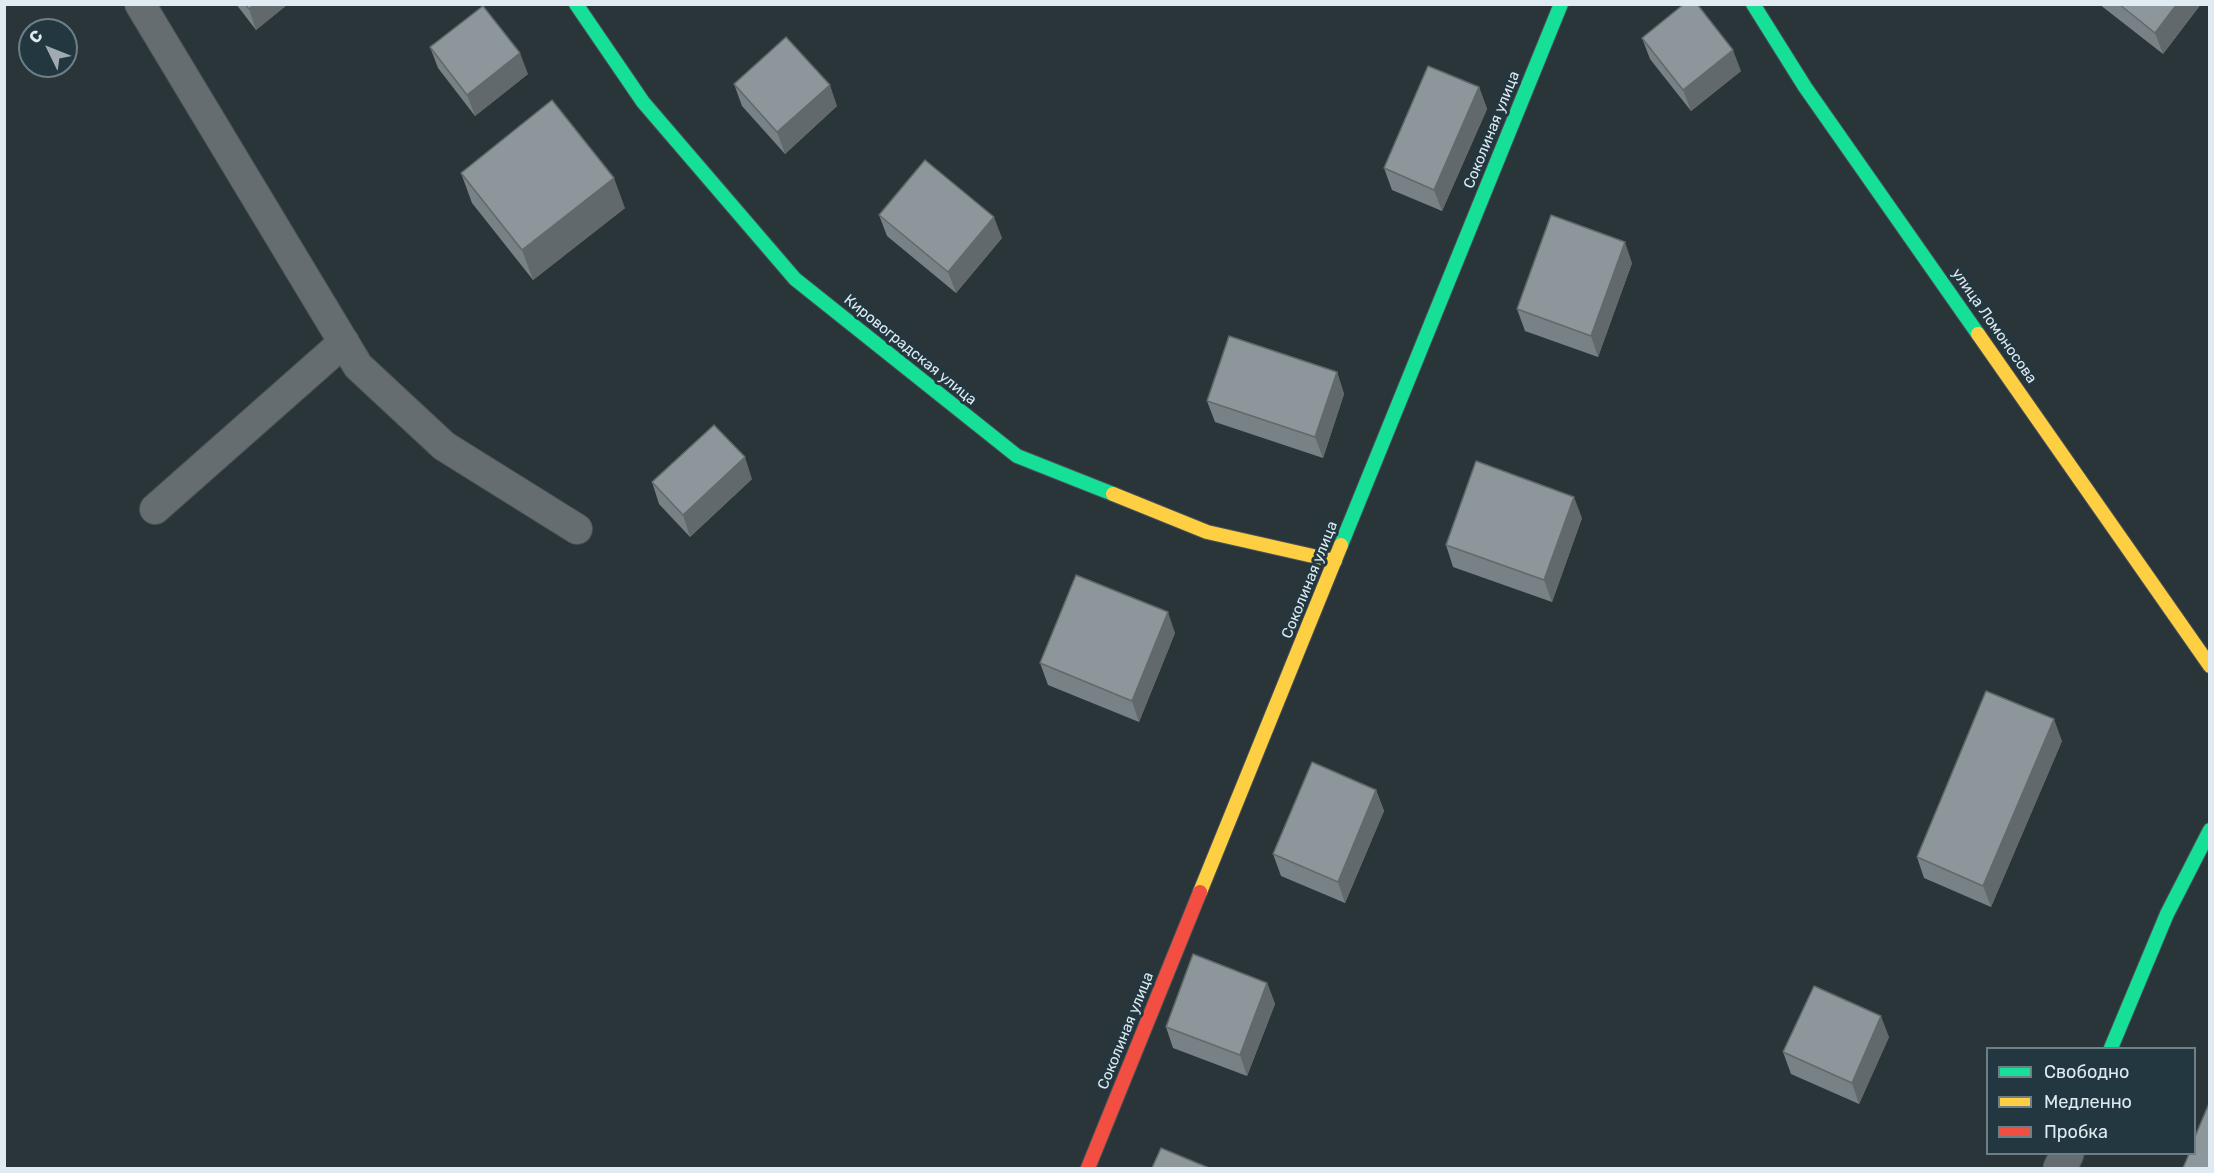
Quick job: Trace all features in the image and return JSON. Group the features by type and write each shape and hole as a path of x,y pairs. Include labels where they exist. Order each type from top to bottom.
{"street":[{"name":"Кировоградская улица","path":"576,4 643,102 795,279 1017,456 1207,532 1335,561"},
{"name":"Соколиная улица","path":"1088,1168 1561,4"},
{"name":"улица Ломоносова","path":"1753,4 1805,87 2210,666"},
{"path":"2111,1047 2167,914 2210,830"}],"lane":[{"path":"140,4 358,366 444,447 577,529"},
{"path":"154,509 344,342"}],"building":[{"path":"1684,4 1697,4 1733,50 1683,90 1642,38"},
{"path":"2119,4 2177,4 2155,33"},
{"path":"483,6 520,53 467,95 430,47"},
{"path":"786,37 830,85 777,132 734,84"},
{"path":"1428,66 1479,87 1434,190 1384,168"},
{"path":"552,100 614,178 522,250 461,173"},
{"path":"925,160 994,217 948,272 879,215"},
{"path":"1551,215 1625,242 1591,336 1517,309"},
{"path":"1229,336 1337,372 1315,437 1207,401"},
{"path":"714,425 745,457 683,515 652,482"},
{"path":"1476,461 1574,497 1544,580 1446,545"},
{"path":"1076,575 1168,612 1132,701 1040,663"},
{"path":"1986,691 2054,719 1983,886 1917,857"},
{"path":"1312,762 1376,790 1338,882 1273,854"},
{"path":"1193,954 1267,983 1240,1055 1166,1027"},
{"path":"1814,986 1881,1016 1852,1083 1783,1052"},
{"path":"2210,1101 2210,1168 2183,1168 2189,1155 2196,1155 2196,1134"},
{"path":"1161,1148 1209,1168 1152,1168"}],"traffic: fast":[{"path":"576,4 643,102 795,279 1017,456 1113,494"},
{"path":"1341,545 1561,4"},
{"path":"1753,4 1805,87 1978,334"},
{"path":"2111,1047 2167,914 2210,830"}],"traffic: slow":[{"path":"1978,334 2210,666"},
{"path":"1113,494 1207,532 1335,561"},
{"path":"1200,892 1341,545"}],"traffic: jam":[{"path":"1088,1168 1200,892"}]}
